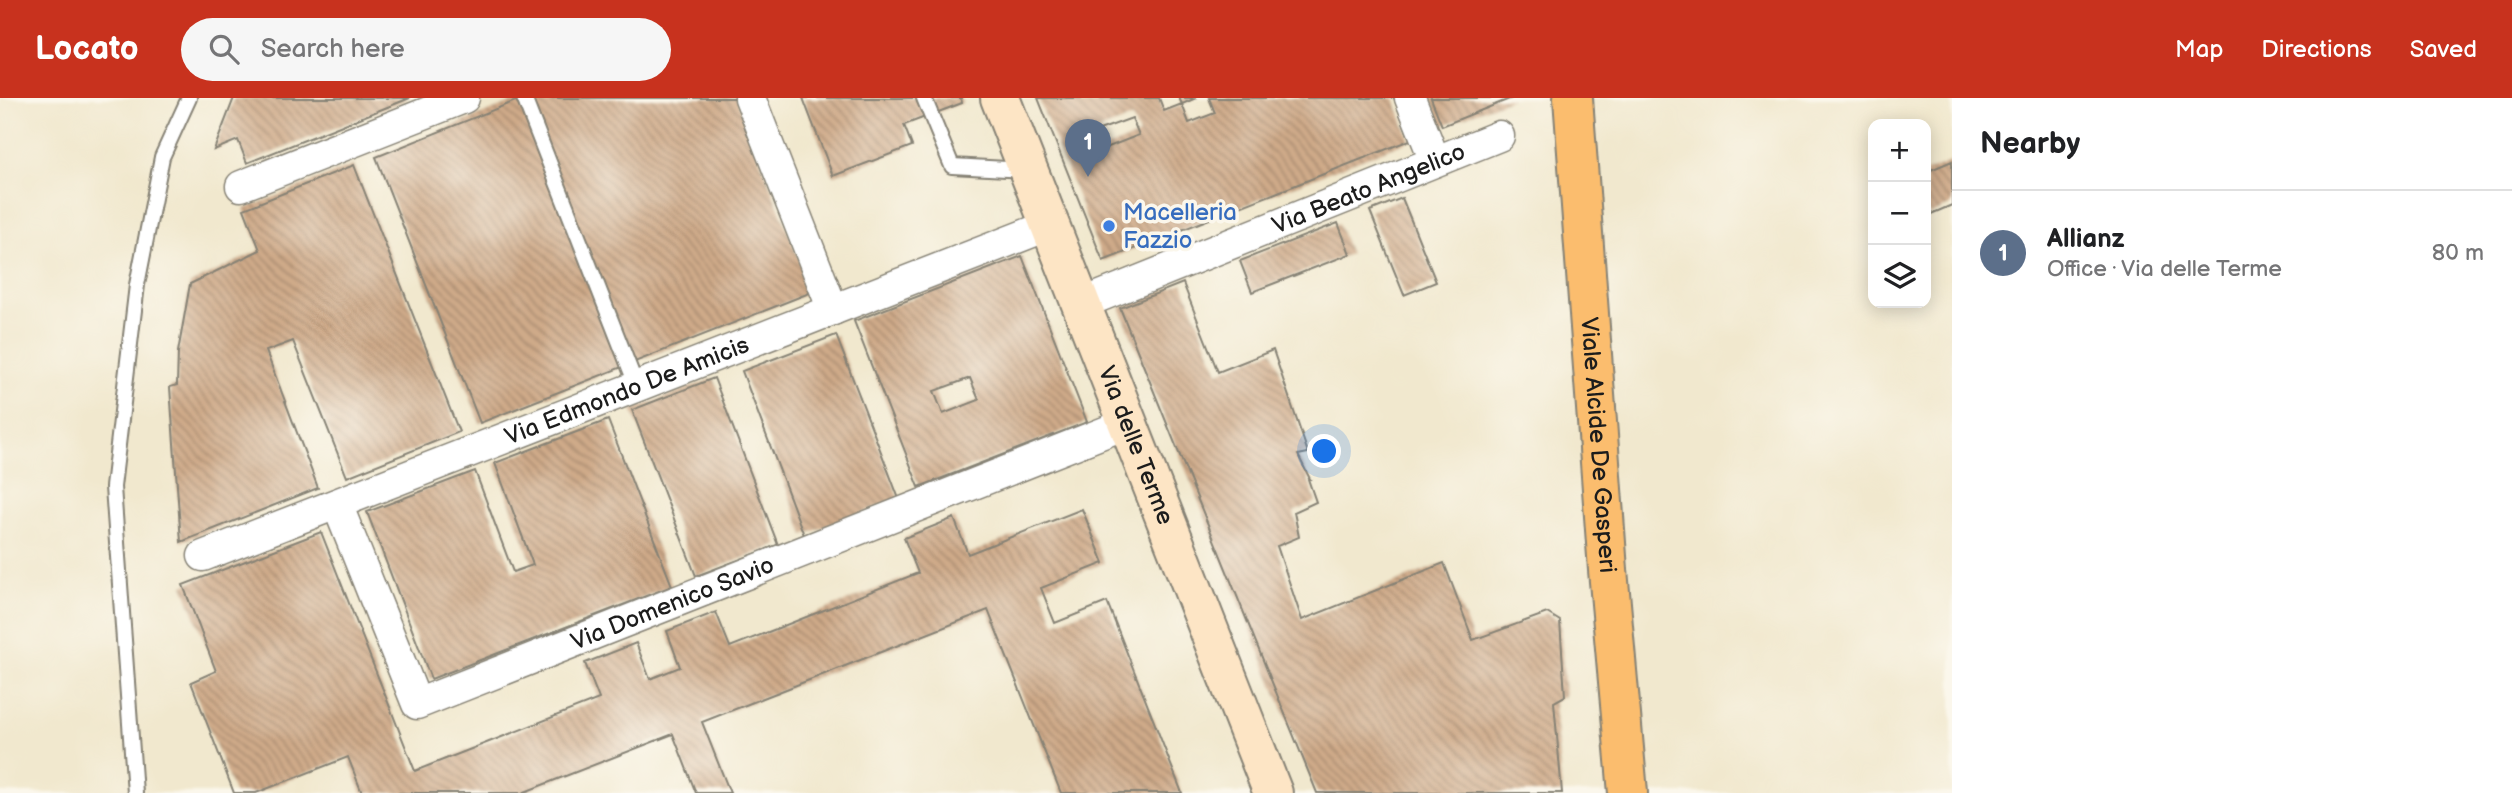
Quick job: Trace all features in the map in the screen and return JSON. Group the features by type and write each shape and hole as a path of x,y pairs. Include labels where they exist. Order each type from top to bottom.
{"main road":[{"name":"Viale Alcide De Gasperi","path":"1573,98 1608,570 1628,793"}],"street":[{"path":"241,186 464,98"},
{"path":"750,98 833,310"},
{"name":"Via delle Terme","path":"1000,98 1273,793"},
{"path":"1410,98 1435,161"},
{"name":"Via Beato Angelico","path":"1081,304 1499,136"},
{"name":"Via Edmondo De Amicis","path":"203,556 1051,225"},
{"name":"Via Domenico Savio","path":"337,504 417,704 1128,423"}],"lane":[{"path":"135,793 113,487 137,285 162,158 189,98"},
{"path":"524,98 638,387"},
{"path":"924,98 953,166 1030,170"}],"building":[{"path":"234,98 410,98 247,163 238,140 214,150"},
{"path":"523,98 736,98 812,292 480,423 376,157"},
{"path":"803,98 961,98 962,103 904,125 912,146 833,176"},
{"path":"1038,98 1159,98 1164,111 1182,104 1189,123 1215,113 1209,98 1394,98 1410,140 1103,261","holes":["1132,118 1139,135 1106,148 1099,130"]},
{"path":"1179,98 1196,98 1182,104"},
{"path":"1431,98 1512,98 1442,126"},
{"path":"1952,161 1952,205 1931,214 1931,182 1931,170"},
{"path":"354,165 459,432 347,477 293,341 266,351 318,488 181,542 170,387 177,385 178,352 190,284 260,250 244,209"},
{"path":"1402,198 1436,282 1404,295 1370,211"},
{"path":"1338,223 1350,254 1252,292 1240,261"},
{"path":"1022,256 1087,422 919,487 854,321","holes":["970,378 979,400 943,414 934,391"]},
{"path":"1183,283 1218,372 1273,350 1308,453 1298,455 1310,479 1316,502 1294,512 1299,537 1277,546 1302,620 1444,563 1473,640 1547,613 1560,621 1565,696 1554,702 1562,793 1317,793 1120,308"},
{"path":"836,335 899,499 804,535 742,371"},
{"path":"714,378 778,545 696,576 632,410"},
{"path":"608,420 672,586 431,679 367,512 475,471 513,572 533,565 495,463"},
{"path":"1082,509 1104,563 1041,588 1055,623 1107,602 1182,793 1061,793 988,610 702,722 730,793 696,793 673,734 522,793 362,793 348,757 256,793 234,793 191,682 216,671 183,585 321,532 415,771 599,699 585,663 636,643 650,679 680,667 667,631 716,612 730,647 918,573 904,538 954,518 968,554"}],"place":[{"name":"Allianz","path":"1088,177"},
{"name":"Macelleria Fazzio","path":"1109,226"}]}
